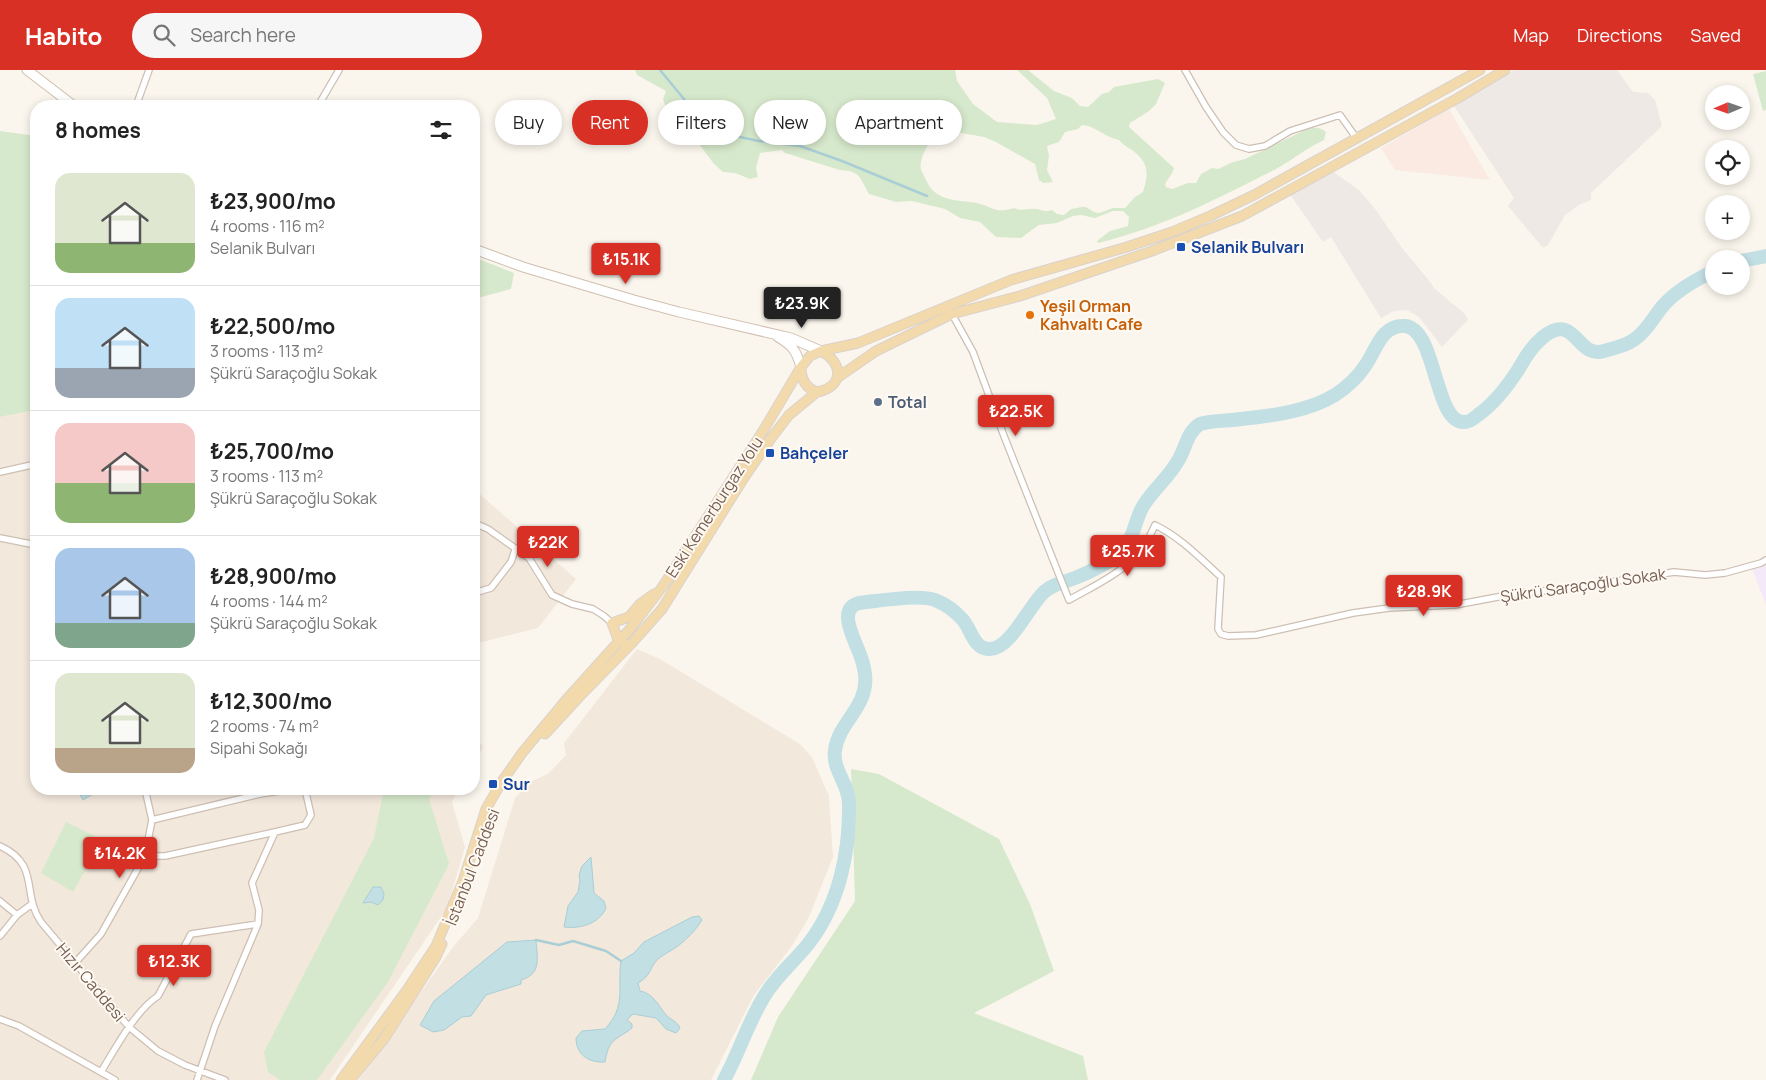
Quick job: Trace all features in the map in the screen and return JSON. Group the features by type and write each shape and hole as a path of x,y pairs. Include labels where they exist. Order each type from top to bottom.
{"main road":[{"path":"1480,70 1254,195 1210,216 1172,232 1127,247 1011,280 864,341 821,351 810,356 801,367 801,374 806,386 817,392 832,386 837,378 876,351 952,314 1020,296 1152,251 1242,216 1458,98 1505,70"},
{"path":"821,351 833,360 838,370 837,378"},
{"name":"Eski Kemerburgaz Yolu","path":"619,642 663,586 763,431 801,367"},
{"name":"Eski Kemerburgaz Yolu","path":"631,644 662,609 745,476 788,415 817,392"},
{"path":"612,623 629,617 640,604 663,586"},
{"path":"612,623 627,633 631,644 619,642 612,623"},
{"name":"İstanbul Caddesi","path":"341,1080 433,957 454,904 486,809 501,783 522,753 566,700 619,642"},
{"name":"İstanbul Caddesi","path":"350,1080 384,1039 433,957 459,904 491,813 516,768 581,695 631,644"}],"street":[{"path":"27,70 66,100"},
{"path":"138,100 150,70"},
{"path":"322,100 339,70"},
{"path":"1184,70 1223,132 1236,145 1249,149 1265,146 1290,132 1340,115 1357,139"},
{"path":"480,251 523,267 634,300 791,338 821,351"},
{"name":"Şükrü Saraçoğlu Sokak","path":"952,314 973,352 1069,600 1126,567 1144,546 1155,524 1191,549 1221,577 1218,629 1221,634 1228,636 1256,635 1353,613 1389,608 1455,605 1519,593 1566,589 1674,572 1705,575 1725,573 1766,560"},
{"path":"773,334 797,352 801,367"},
{"path":"0,472 30,465"},
{"path":"480,526 530,558 552,595 572,604 593,609 612,623"},
{"path":"0,538 30,544"},
{"path":"480,591 491,588 510,562 515,550"},
{"path":"75,963 101,934 145,856 152,820 146,795"},
{"path":"152,820 256,795"},
{"path":"145,856 165,856 305,825 311,815 306,795"},
{"path":"197,1080 215,1026 258,924 259,910 252,883 275,832"},
{"name":"Hızır Caddesi","path":"0,846 10,851 28,874 32,904 36,915 129,1027 158,1051 185,1066 225,1080"},
{"path":"0,901 17,915"},
{"path":"0,936 17,915 32,904"},
{"path":"101,1072 129,1027 152,1000 158,996 191,934 258,924"},
{"path":"0,1019 19,1026 115,1080"}],"shaded area":[{"path":"1514,70 1617,70 1633,92 1648,93 1655,100 1662,126 1591,193 1591,200 1579,205 1565,215 1548,245 1543,248 1508,206 1514,198 1452,103"},
{"path":"1449,109 1490,180 1395,170 1381,148"},
{"path":"1329,169 1359,190 1435,289 1465,314 1468,320 1442,347 1419,317 1407,310 1394,311 1381,318 1331,237 1323,242 1289,193"},
{"path":"30,411 30,795 456,795 452,802 465,847 447,908 330,1080 0,1080 0,417"},
{"path":"480,494 576,579 538,628 480,642"},
{"path":"1766,559 1766,605 1751,566"},
{"path":"637,649 660,659 800,744 812,757 829,796 833,857 809,917 792,946 754,995 711,1080 358,1080 453,947 478,918 515,798 530,782 548,774 566,755 564,743"}],"green space":[{"path":"635,70 955,70 957,81 973,104 997,122 1037,125 1056,119 1047,98 1017,70 1028,70 1054,91 1072,98 1080,106 1088,107 1102,94 1109,92 1114,87 1158,79 1165,83 1156,104 1149,111 1130,123 1129,127 1174,168 1165,184 1166,187 1172,189 1188,183 1196,183 1201,174 1212,168 1218,169 1245,159 1307,129 1317,128 1326,132 1324,140 1274,170 1188,212 1122,237 1098,243 1097,241 1110,231 1128,226 1129,217 1123,211 1113,211 1095,218 1081,215 1073,216 1057,223 1039,225 1021,238 996,237 980,222 960,218 945,209 912,201 896,202 869,194 856,174 785,153 782,150 760,153 756,168 758,177 750,179 735,173 723,172 714,164 700,145 744,145 744,100 663,100 666,91 637,75","holes":["836,100 962,100 962,133 984,137 996,142 1035,164 1039,180 1043,183 1053,182 1047,170 1049,156 1047,146 1059,142 1065,132 1078,129 1082,125 1119,140 1142,159 1146,168 1143,192 1135,197 1125,208 1113,208 1099,213 1082,207 1071,209 1064,215 1057,214 1052,210 1020,210 1014,208 998,210 977,203 952,200 936,193 928,184 921,170 921,160 928,145 836,145"]},
{"path":"1766,71 1766,110 1763,111 1753,74"},
{"path":"0,131 30,135 30,411 0,417"},
{"path":"480,259 514,273 511,289 480,297"},
{"path":"851,769 879,774 999,839 1030,904 1054,971 974,1013 1083,1056 1088,1080 751,1080 778,1017 855,901"},
{"path":"383,795 431,795 429,799 449,864 388,982 317,1080 280,1080 268,1072 264,1052 374,838"},
{"path":"66,822 102,841 93,857 91,857 93,858 83,875 81,874 82,876 73,892 41,873"}],"water":[{"path":"80,795 91,795 83,800"},
{"path":"591,857 594,893 604,901 606,908 594,922 576,927 564,927 568,906 578,892 579,875 582,866"},
{"path":"373,887 381,887 384,894 383,900 378,905 371,902 363,903"},
{"path":"699,916 702,920 691,934 678,946 658,959 646,977 638,983 640,991 649,994 666,1015 676,1022 680,1028 676,1033 666,1029 656,1018 633,1014 627,1020 632,1024 632,1028 611,1044 605,1062 594,1061 584,1057 578,1049 576,1038 582,1031 605,1029 612,1020 619,1004 621,961 634,953 644,942 692,917"},
{"path":"536,940 537,964 532,974 521,980 521,984 486,995 471,1016 462,1017 444,1030 433,1032 420,1025 434,1001 507,942"}],"waterway":[{"path":"660,70 698,116 730,135 800,146 927,196"},
{"path":"1750,259 1766,256"},
{"path":"724,1080 765,995 809,943 819,928 828,912 841,877 845,859 849,803 836,764 835,750 842,731 863,696 865,686 863,663 849,624 848,617 852,606 859,603 898,598 928,598 954,611 966,624 980,646 990,649 998,647 1012,634 1038,598 1047,589 1094,570 1124,549 1142,508 1175,466 1189,435 1200,424 1278,414 1302,409 1325,401 1356,378 1380,340 1390,329 1405,326 1415,331 1424,343 1447,409 1455,419 1465,422 1469,421 1490,405 1514,376 1535,344 1554,330 1563,329 1569,332 1587,349 1595,352 1624,345 1639,336 1673,296 1705,276"},
{"path":"536,940 559,945 573,941 606,951 621,961"}],"place":[{"name":"Selanik Bulvarı","path":"1181,247"},
{"name":"Yeşil Orman Kahvaltı Cafe","path":"1030,315"},
{"name":"Total","path":"878,402"},
{"name":"Bahçeler","path":"770,453"},
{"name":"Sur","path":"493,784"}]}
